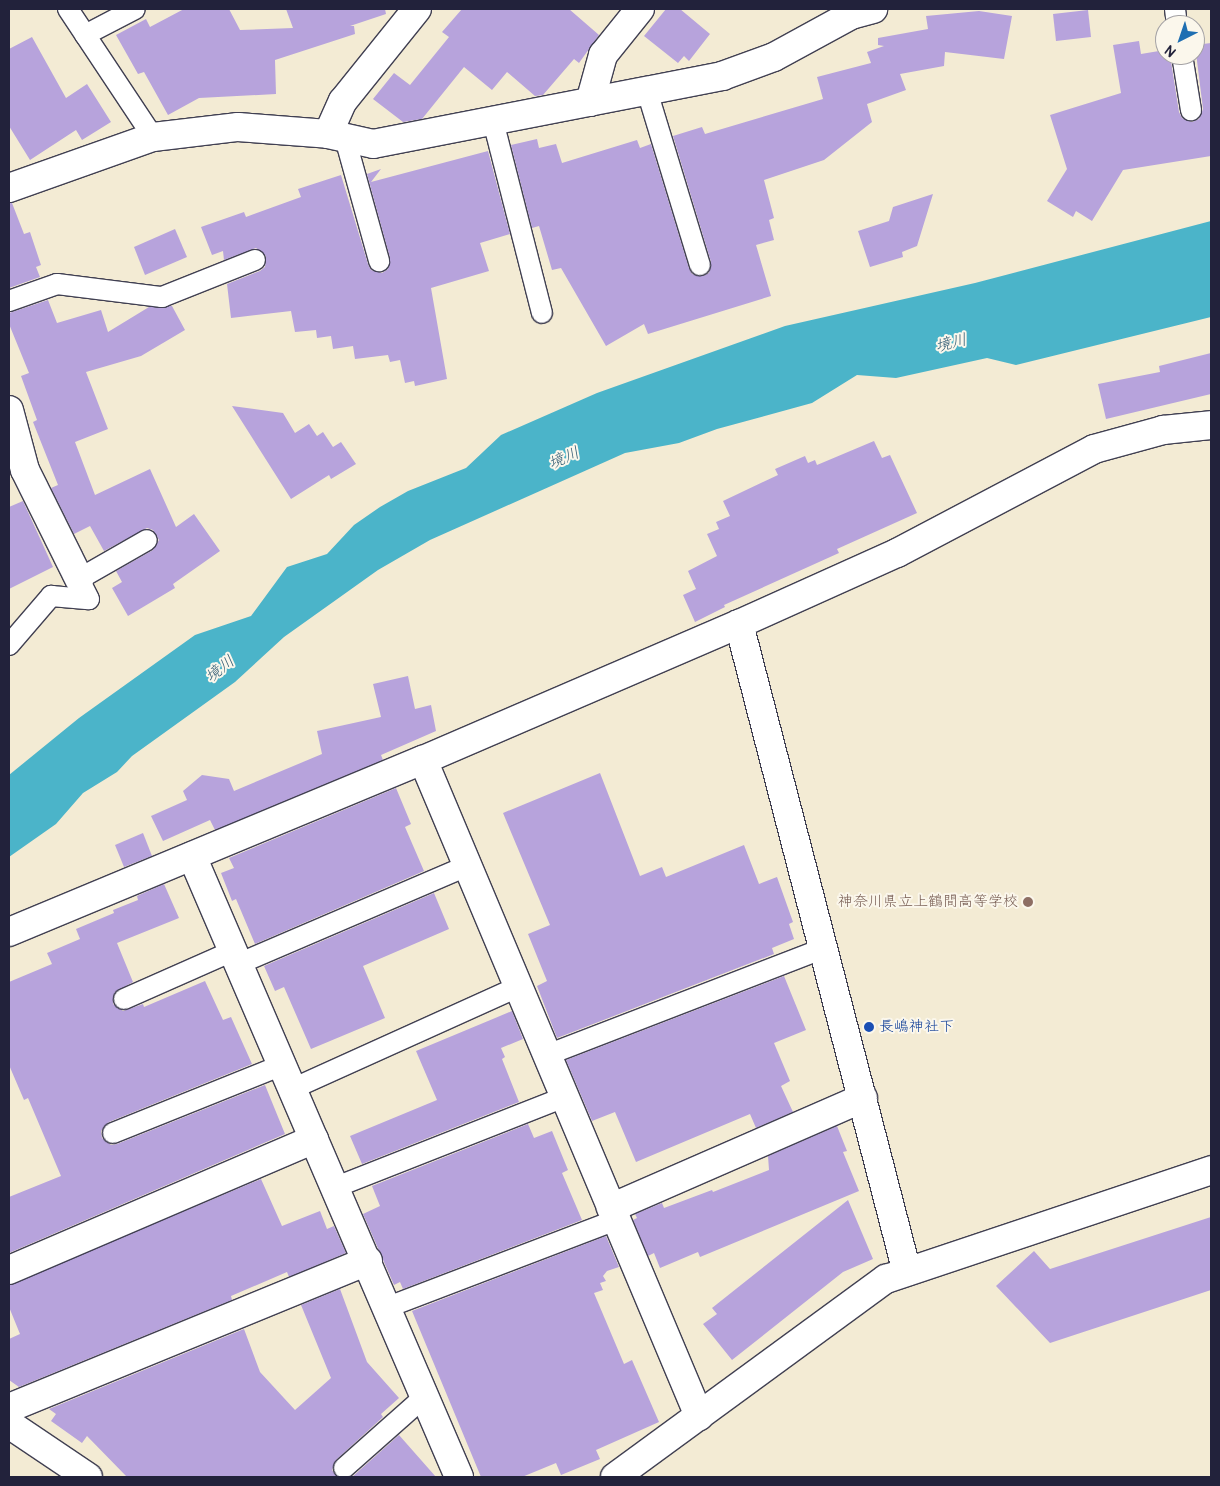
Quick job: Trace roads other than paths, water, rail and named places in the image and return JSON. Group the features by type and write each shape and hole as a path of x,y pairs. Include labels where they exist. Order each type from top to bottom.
{"street":[{"path":"337,136 343,101 417,9"},
{"path":"590,102 603,55 640,9"},
{"path":"9,188 153,137 238,127 337,136 373,144 722,76 774,57 856,11"},
{"path":"9,410 25,470 79,579"},
{"path":"9,932 423,760 738,624 897,553 1094,449 1163,430 1211,424"},
{"path":"738,624 907,1272"},
{"path":"423,760 699,1416"},
{"path":"192,856 388,1307 459,1477"},
{"path":"614,1214 863,1098"},
{"path":"9,1270 314,1139"},
{"path":"615,1477 886,1279 1211,1170"},
{"path":"9,1408 368,1261"},
{"path":"9,1424 88,1477"}],"lane":[{"path":"68,9 153,137"},
{"path":"85,35 135,9"},
{"path":"1184,65 1191,110"},
{"path":"647,91 700,264"},
{"path":"493,121 542,313"},
{"path":"337,136 379,261"},
{"path":"9,301 57,284 162,297 255,260"},
{"path":"9,645 51,596 89,599 79,579 147,540"},
{"path":"124,999 236,958 467,866"},
{"path":"547,1055 824,948"},
{"path":"113,1133 287,1077 518,987"},
{"path":"336,1187 564,1097"},
{"path":"388,1307 614,1214"},
{"path":"344,1468 425,1396"}],"water":[{"name":"境川","path":"1211,221 1211,317 1016,365 987,358 896,378 857,375 812,403 717,429 679,443 625,453 430,540 378,570 284,637 235,682 132,756 117,772 83,793 56,824 9,857 9,775 79,718 195,635 251,616 287,567 327,554 354,525 380,507 408,491 466,468 501,435 597,393 785,326 975,283"}],"place":[{"name":"神奈川県立上鶴間高等学校","path":"1028,902"},
{"name":"長嶋神社下","path":"869,1027"}]}
